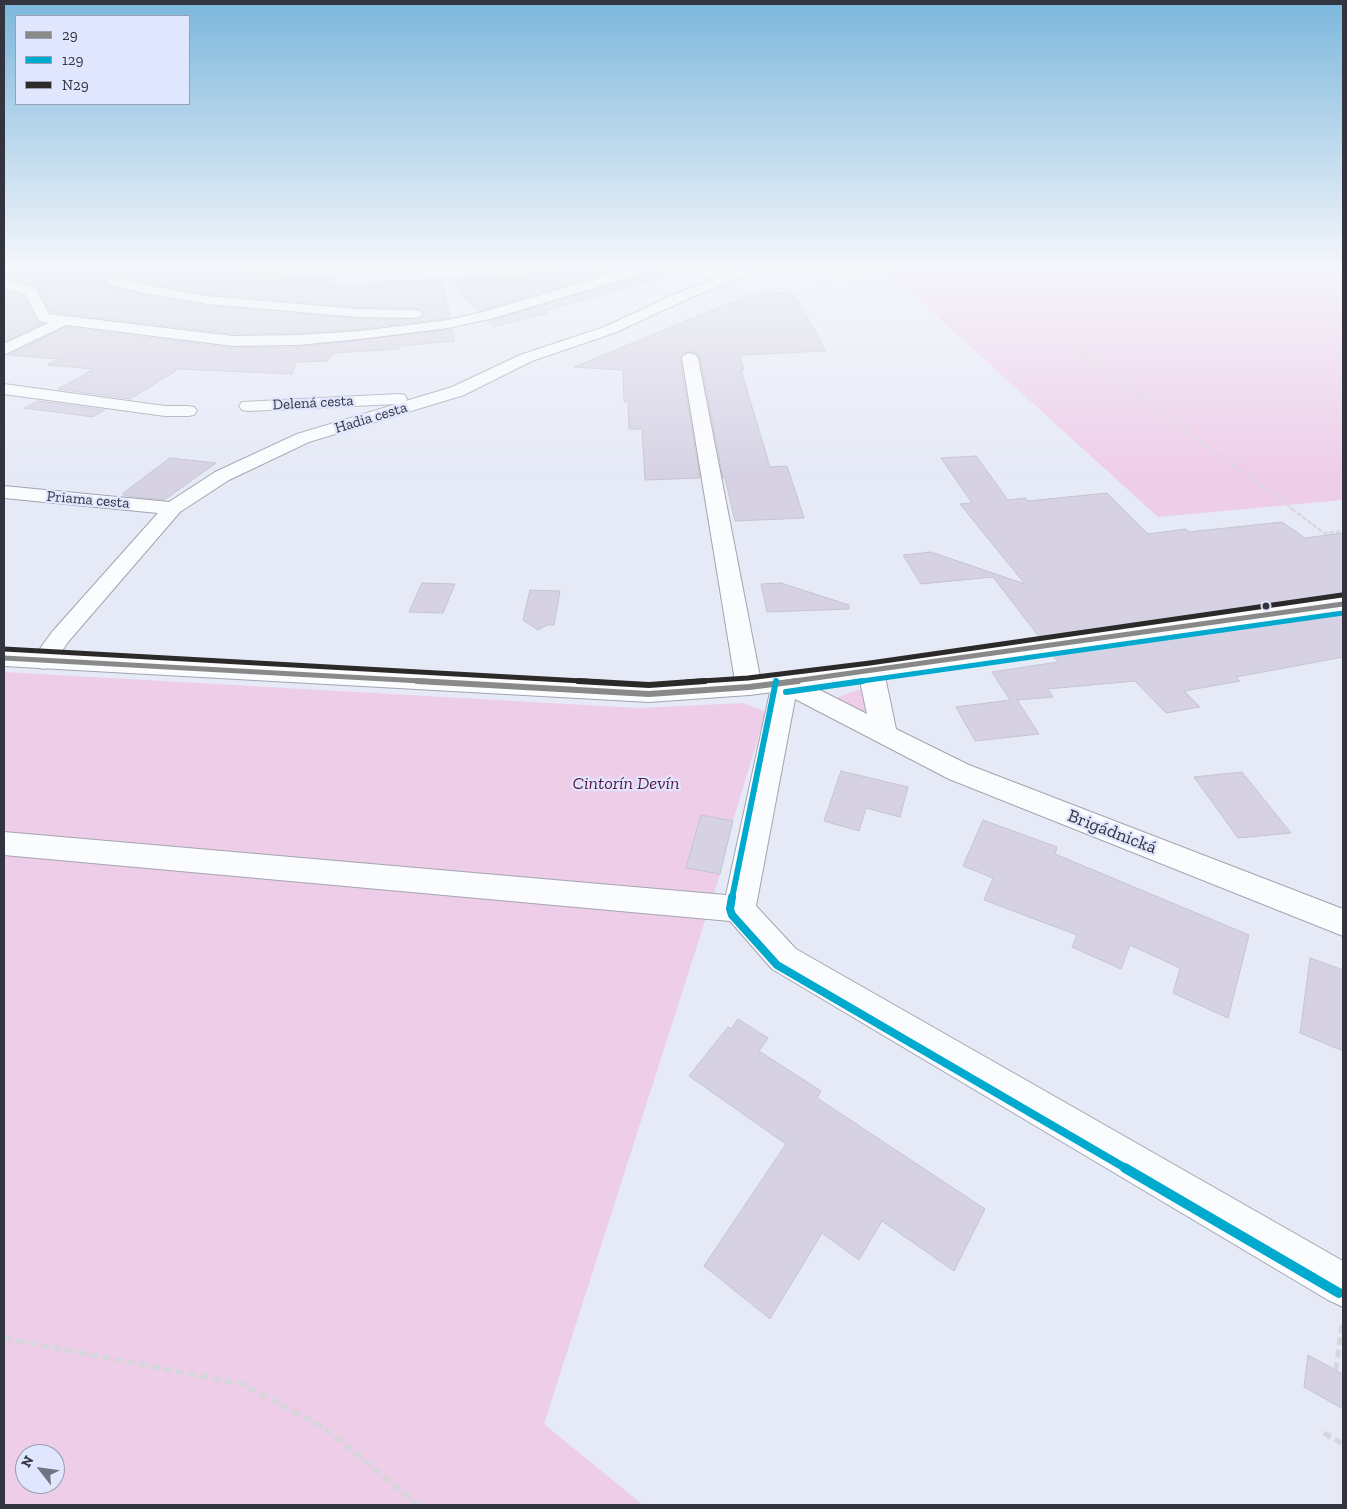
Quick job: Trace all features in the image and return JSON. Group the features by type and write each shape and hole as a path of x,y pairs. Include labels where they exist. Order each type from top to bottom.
{"street":[{"path":"4,350 36,334"},
{"path":"180,334 233,341 298,340 365,334"},
{"name":"Hadia cesta","path":"43,661 60,637 173,508 222,476 303,438 458,391 526,358 596,334"},
{"path":"690,358 749,687"},
{"path":"4,389 165,411 188,411"},
{"name":"Delená cesta","path":"248,406 438,398"},
{"name":"Priama cesta","path":"4,492 173,508"},
{"path":"4,658 649,694 749,687 871,672 1343,604"},
{"path":"871,672 884,734"},
{"path":"739,909 785,683"},
{"name":"Brigádnická","path":"785,683 959,772 1343,923"},
{"path":"4,844 739,909 784,959 1343,1284"}],"path":[{"path":"1073,347 1324,532 1343,531"},
{"path":"1336,1370 1343,1316"},
{"path":"4,1338 242,1384 325,1428 418,1505"},
{"path":"1324,1433 1343,1444"}],"green space":[{"path":"957,334 1343,334 1343,500 1158,517"},
{"name":"Cintorín Devín","path":"4,672 638,708 743,703 766,712 733,821 701,815 720,874 544,1424 643,1505 4,1505"},
{"path":"861,689 866,715 832,699"}],"building":[{"path":"4,334 20,334 4,342"},
{"path":"51,334 125,334 233,348 298,347 406,334 453,334 455,341 399,346 399,349 333,353 328,361 296,362 292,374 179,369 130,399 58,389 94,369 47,365 58,359 9,355"},
{"path":"653,334 817,334 826,351 740,355 744,370 741,370 770,467 787,466 804,518 735,521 725,478 723,478 700,358 697,353 691,351 683,353 680,358 700,478 645,480 642,429 629,429 628,402 624,402 623,370 574,367"},
{"path":"38,401 105,410 93,417 24,408"},
{"path":"976,456 1008,500 1025,498 1028,501 1107,493 1148,534 1186,529 1189,532 1282,522 1305,538 1343,533 1343,595 1040,638 993,577 921,584 903,555 931,552 1025,584 960,504 972,503 941,458"},
{"path":"170,458 216,463 164,500 122,494"},
{"path":"422,583 455,584 443,613 409,612"},
{"path":"781,583 849,605 849,609 767,612 761,584"},
{"path":"530,590 560,591 554,625 547,625 538,630 523,620"},
{"path":"1343,613 1343,657 1236,677 1240,681 1184,691 1200,707 1166,713 1135,681 1048,689 1053,697 1017,700 1039,734 975,741 956,707 1010,700 992,672 1058,662 1053,655"},
{"path":"841,771 908,787 900,817 866,808 859,831 824,821"},
{"path":"1242,772 1291,833 1238,838 1194,777"},
{"path":"701,815 733,821 720,874 686,868"},
{"path":"983,820 1057,847 1055,854 1249,935 1228,1018 1173,993 1180,968 1130,945 1121,969 1072,947 1077,935 984,900 993,878 963,866"},
{"path":"1310,958 1343,970 1343,1051 1300,1033"},
{"path":"738,1019 768,1038 759,1051 821,1091 817,1098 985,1209 954,1271 882,1221 859,1260 822,1233 770,1319 704,1266 786,1144 689,1076 728,1027 731,1029"},
{"path":"1308,1355 1343,1374 1343,1409 1304,1387"}],"transit line":[{"name":"N29","path":"4,649 649,685 748,678 870,663 1342,595"},
{"name":"29","path":"4,658 649,694 749,687 871,672 1343,604"},
{"name":"129","path":"786,692 1343,613"},
{"name":"129","path":"776,681 730,909 732,915 777,965 1339,1293"}]}
